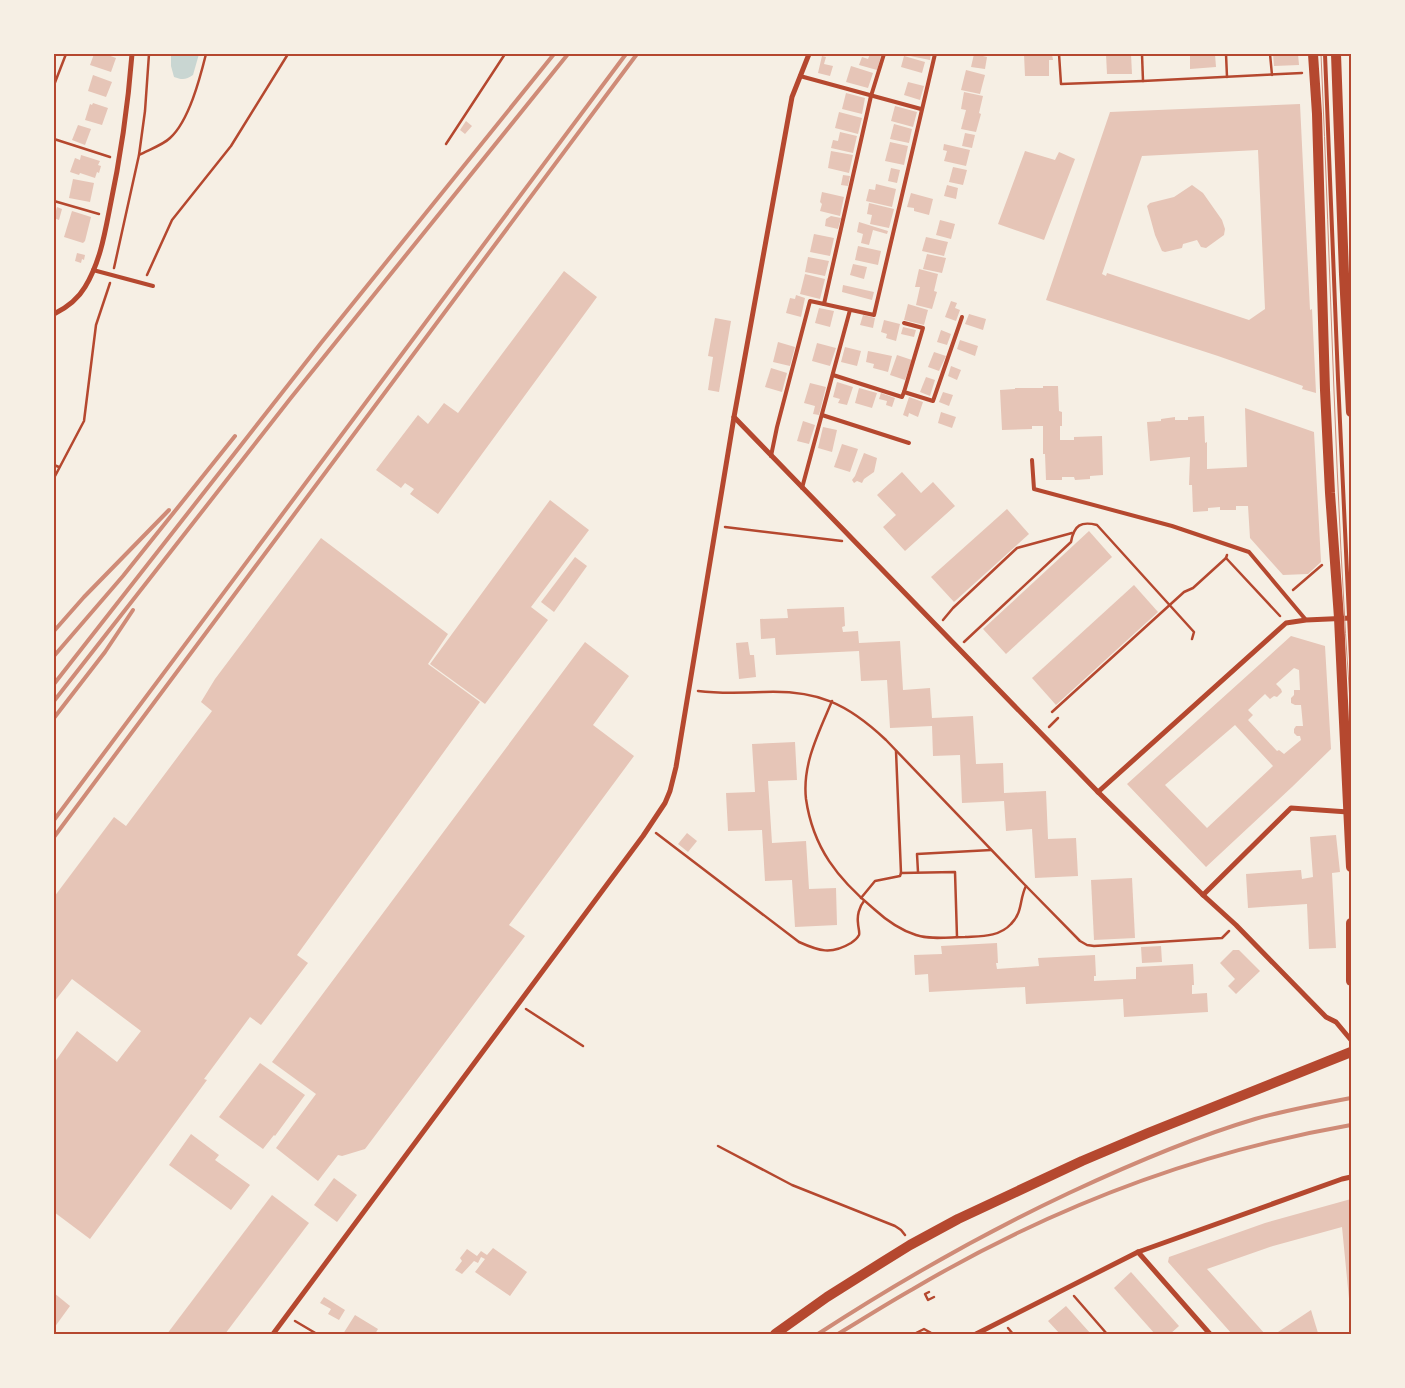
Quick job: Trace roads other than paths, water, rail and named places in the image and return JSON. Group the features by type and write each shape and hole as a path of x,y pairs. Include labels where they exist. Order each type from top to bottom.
{"main road":[{"path":"1313,54 1330,493 1346,618 1348,812 1351,867"},
{"path":"1336,54 1351,412"},
{"path":"1351,923 1351,981"},
{"path":"775,1334 827,1297 910,1245 958,1219 1098,1154 1193,1114 1351,1052"}],"street":[{"path":"54,314 71,304 85,287 101,251 119,159 132,54"},
{"path":"273,1334 649,828 670,791 681,738 734,417 792,96 809,54"},
{"path":"734,417 1098,792 1236,925 1326,1017 1336,1022 1351,1040"},
{"path":"1098,792 1286,622 1346,618"},
{"path":"1203,895 1291,808 1348,812"},
{"path":"976,1334 1138,1252 1351,1177"},
{"path":"1138,1252 1210,1334"}],"lane":[{"path":"824,304 870,96 884,54"},
{"path":"771,456 810,301 874,315 935,54"},
{"path":"1325,54 1346,618 1351,659"},
{"path":"800,76 921,109"},
{"path":"93,270 153,286"},
{"path":"802,488 850,310"},
{"path":"904,392 933,401 962,317"},
{"path":"833,375 902,397 923,328 904,323"},
{"path":"822,415 909,443"},
{"path":"1032,460 1034,489 1172,526 1249,552 1306,620"}],"tram line":[{"path":"1321,54 1337,468 1351,716"}],"railway":[{"path":"54,684 321,343 554,54"},
{"path":"54,701 290,399 568,54"},
{"path":"54,820 626,54"},
{"path":"54,837 637,54"},
{"path":"54,656 123,576 235,436"},
{"path":"54,631 84,597 169,510"},
{"path":"54,718 105,652 133,610"},
{"path":"818,1334 910,1277 972,1242 1114,1172 1231,1126 1279,1113 1351,1098"},
{"path":"838,1334 964,1260 1070,1209 1180,1168 1237,1151 1351,1125"}]}
